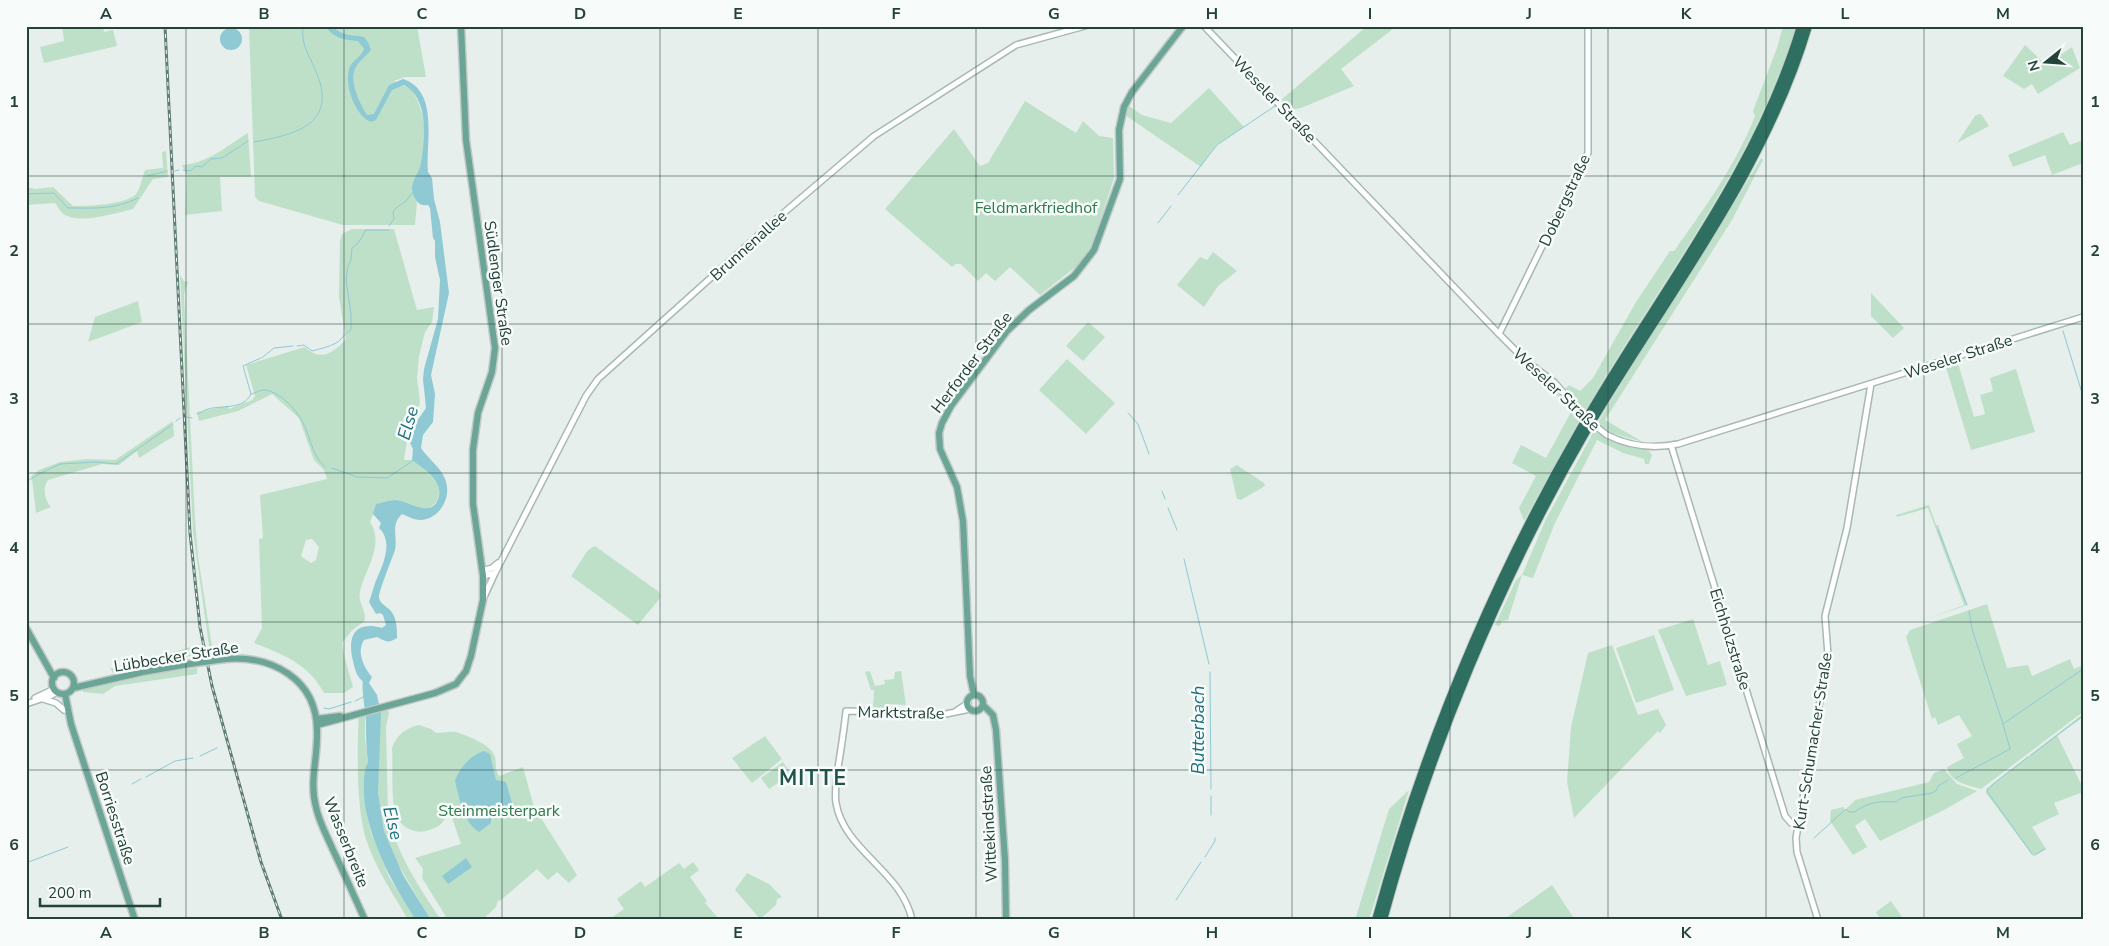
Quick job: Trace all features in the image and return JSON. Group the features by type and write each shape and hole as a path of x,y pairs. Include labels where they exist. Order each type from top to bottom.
{"highway":[{"path":"1382,920 1425,786 1431,759 1463,667 1524,535 1562,462 1609,379 1738,171 1777,94 1801,26"},
{"path":"1376,920 1417,788 1526,546 1586,431 1744,175 1784,96 1808,26"}],"main road":[{"name":"Südlenger Straße","path":"349,715 453,687 462,678 469,664 483,600 474,504 473,446 478,413 492,372 495,348 466,140 461,26"},
{"name":"Herforder Straße","path":"970,701 963,521 958,487 940,448 939,433 942,423 951,406 1007,332 1029,310 1074,276 1094,250 1120,179 1119,130 1124,107 1136,87 1183,26"},
{"path":"26,628 45,662 56,676"},
{"name":"Lübbecker Straße","path":"74,685 189,664 225,659 254,659 282,669 296,680 305,690 311,701 317,722"},
{"path":"68,674 74,685 59,692 53,683 56,676 68,674"},
{"name":"Borriesstraße","path":"59,692 64,710 71,724"},
{"name":"Borriesstraße","path":"59,692 135,920"},
{"name":"Wittekindstraße","path":"970,701 982,699 981,707 992,715 996,726 1005,860 1006,920"},
{"path":"970,701 976,711 981,707"},
{"path":"317,722 349,715"},
{"path":"317,722 328,723 349,715"},
{"name":"Wasserbreite","path":"317,722 313,781 316,807 365,920"},
{"name":"Wasserbreite","path":"317,744 322,731 328,723"}],"street":[{"name":"Brunnenallee","path":"483,600 501,561 586,396 598,379 774,222 874,136 1016,46 1085,26"},
{"name":"Weseler Straße","path":"1204,26 1525,360 1555,383 1589,421 1607,435 1624,442 1644,447 1671,446 2083,317"},
{"name":"Dobergstraße","path":"1499,334 1588,154 1588,26"},
{"name":"Kurt-Schumacher-Straße","path":"1818,920 1797,852 1798,826 1828,655 1825,616 1847,528 1871,384"},
{"name":"Eichholzstraße","path":"1671,446 1785,816 1791,823 1798,826"},
{"path":"482,574 501,561"},
{"path":"482,574 495,573"},
{"path":"26,703 43,699 59,692"},
{"path":"26,703 59,692"},
{"path":"43,699 56,703 64,710"},
{"name":"Marktstraße","path":"912,920 908,903 900,889 847,830 839,815 835,796 846,711 926,714 956,712 970,701"}],"green space":[{"path":"62,26 103,26 104,32 113,30 117,46 44,63 40,47 64,41"},
{"path":"249,26 417,26 426,77 405,77 394,81 411,89 416,97 424,126 423,157 413,189 414,198 417,203 415,225 343,225 259,201 255,197"},
{"path":"1367,26 1390,26 1393,29 1341,69 1354,86 1301,108 1290,110 1281,100"},
{"path":"1783,26 1796,26 1778,78 1755,128 1702,224 1585,411 1565,389 1569,385 1580,391 1593,378 1636,302 1670,251 1674,251 1719,186 1739,152 1755,116 1753,111 1777,48"},
{"path":"2025,45 2046,65 2072,47 2080,68 2038,94 2032,84 2024,89 2003,76"},
{"path":"1209,88 1244,127 1216,145 1201,167 1125,115 1129,106 1142,115 1171,123"},
{"name":"Feldmarkfriedhof","path":"1025,101 1076,133 1083,121 1099,136 1113,138 1114,178 1088,252 1078,265 1040,295 1010,267 995,281 986,273 978,281 961,264 956,264 952,267 885,209 954,129 980,166 988,163"},
{"path":"1982,115 1989,126 1957,143 1975,116"},
{"path":"2063,132 2070,145 2083,140 2083,163 2052,175 2045,155 2013,167 2008,155"},
{"path":"248,133 251,177 220,177 222,211 185,215 187,176 182,165 209,158"},
{"path":"166,151 168,177 153,179 133,209 99,217 80,218 65,215 55,203 26,205 26,187 36,189 53,187 73,206 104,204 128,199 138,191 145,170 163,168 162,152"},
{"path":"1761,158 1763,160 1732,220 1605,420 1643,442 1612,433 1598,423"},
{"path":"352,229 394,229 417,310 434,307 432,322 425,332 419,356 417,378 420,401 417,415 409,428 404,460 412,460 427,472 436,482 439,494 434,505 424,509 416,508 398,500 378,503 370,522 374,531 375,548 359,595 365,618 364,621 351,631 342,643 353,687 344,693 324,693 311,674 303,667 275,651 254,643 262,628 259,539 263,538 260,495 327,479 324,470 314,460 299,418 272,394 238,411 199,421 197,412 228,406 229,409 252,400 255,396 246,365 305,347 316,354 327,354 332,352 346,339 339,297 340,241 342,234","holes":["312,539 319,547 316,560 311,563 301,556 306,540"]},
{"path":"1213,252 1237,271 1218,286 1204,307 1177,285 1200,257 1207,260"},
{"path":"180,275 184,281 188,282 184,295 195,519 198,556 213,653 210,653 193,532"},
{"path":"1871,293 1904,328 1893,338 1871,316"},
{"path":"138,301 142,322 88,342 95,317"},
{"path":"1088,322 1105,337 1083,361 1066,346"},
{"path":"1067,359 1115,403 1086,434 1039,390"},
{"path":"1957,360 1974,417 1985,414 1980,395 1993,391 1990,378 2016,369 2035,432 1971,450 1945,364"},
{"path":"1559,390 1581,417 1524,521 1519,508 1536,476 1512,463 1521,445 1546,458 1571,412 1556,394"},
{"path":"173,421 174,436 139,458 137,451 119,465 102,464 48,480 45,494 51,507 36,513 31,476 39,470 60,462 87,459 115,460"},
{"path":"1594,431 1620,444 1649,451 1652,455 1649,464 1645,464 1644,459 1623,453 1597,440 1555,523 1533,578 1522,575 1545,521"},
{"path":"1237,465 1264,483 1265,486 1241,500 1237,499 1230,469"},
{"path":"1929,505 1967,605 1927,619 1964,605 1928,508 1897,517 1896,515"},
{"path":"595,546 659,592 660,598 638,625 571,576 588,550"},
{"path":"1522,575 1508,620 1502,621 1500,626 1495,625 1516,580"},
{"path":"1987,604 2007,668 2028,665 2032,676 2070,659 2074,669 2083,665 2083,712 1981,789 1960,782 1949,772 1947,767 1964,758 1957,744 1972,736 1959,715 1938,725 1935,717 1932,719 1906,637 1910,630"},
{"path":"1693,619 1708,665 1720,661 1727,685 1686,696 1658,630"},
{"path":"1654,635 1674,690 1636,703 1616,648"},
{"path":"1612,645 1638,715 1658,709 1666,725 1574,818 1567,782 1571,727 1588,653"},
{"path":"191,647 194,655 113,673 110,668 117,668"},
{"path":"197,668 197,674 115,686 103,694 83,692 83,690 163,672"},
{"path":"870,671 875,686 885,684 884,680 894,679 895,672 901,671 906,705 890,704 889,709 873,708 874,690 871,690 865,672"},
{"path":"386,706 389,713 386,727 388,814 397,843 416,882 441,920 432,920 427,914 395,859 384,831 378,792 380,707"},
{"path":"365,711 365,739 368,762 365,771 365,806 371,832 389,877 416,920 408,920 375,862 363,829 359,796 358,742 359,712"},
{"path":"2083,714 2083,717 2057,735 2083,788 2083,792 2054,803 2059,814 2032,827 2046,849 2033,856 1986,793 1986,789"},
{"name":"Steinmeisterpark","path":"419,725 436,733 456,732 484,744 493,752 499,776 523,767 534,807 577,875 569,883 557,872 548,880 537,869 500,901 498,900 496,907 482,920 448,920 422,878 423,869 415,858 461,844 449,809 439,826 421,832 407,828 400,822 395,813 392,748 402,732"},
{"path":"765,736 782,759 752,783 732,758"},
{"path":"783,762 791,774 769,789 761,778"},
{"path":"1944,769 1957,784 1977,791 1944,810 1880,841 1865,819 1855,826 1867,847 1853,855 1830,821 1831,810 1843,807 1845,810 1855,800 1929,782 1934,773"},
{"path":"1409,790 1369,920 1355,920 1389,809"},
{"path":"693,862 699,870 690,877 707,901 705,903 720,920 614,920 613,917 624,909 617,899 641,881 645,887 679,863 684,869"},
{"path":"747,873 769,884 782,897 777,899 776,905 760,919 735,890"},
{"path":"1552,885 1575,920 1503,920"},
{"path":"1891,901 1904,920 1881,920 1876,912"}],"water":[{"path":"325,26 333,26 339,32 364,37 368,42 371,50 356,66 353,80 367,115 374,114 389,85 403,79 415,85 422,95 428,120 428,172 432,178 434,199 440,222 449,293 431,375 435,394 433,422 423,435 421,448 444,476 447,487 446,498 441,509 432,517 418,520 402,514 398,518 395,527 395,550 379,595 381,602 391,611 394,617 397,638 389,641 384,641 377,637 364,640 361,650 364,665 372,677 369,683 377,695 381,714 378,792 384,831 403,875 431,920 416,920 392,880 373,837 365,806 364,793 364,775 368,761 363,682 355,669 351,652 352,638 359,629 365,626 382,628 386,625 383,615 380,613 376,614 369,602 386,552 386,539 379,528 381,523 373,514 376,504 395,500 426,508 436,503 439,496 438,484 435,480 412,460 413,449 409,441 413,427 426,408 423,379 424,369 438,319 440,280 435,257 435,241 433,238 430,208 428,205 421,205 417,201 412,189 421,163 424,143 423,120 418,99 404,85 392,90 376,120 371,122 365,119 355,106 348,82 350,67 364,49 358,41 340,38"},
{"path":"231,28 239,31 242,39 239,47 231,50 223,47 220,39 223,31"},
{"path":"484,751 490,754 496,780 506,782 512,803 508,810 496,811 491,817 491,823 479,832 465,816 455,781 459,771 466,763"},
{"path":"466,858 472,867 448,884 442,876"}],"waterway":[{"path":"254,142 299,130 310,123 318,114 322,102 321,87 304,44 303,26"},
{"name":"Butterbach","path":"1178,195 1217,145 1275,106"},
{"path":"183,170 190,171 196,166 202,167 211,159 222,158 248,141"},
{"path":"175,171 179,170"},
{"path":"147,176 167,171"},
{"path":"389,226 394,219 393,212 413,192"},
{"path":"26,194 54,193 68,208 95,208 120,205 138,198"},
{"name":"Butterbach","path":"1158,223 1171,206"},
{"path":"297,346 304,345 312,351 324,348 338,342 351,330 351,314 346,280 352,248 359,242 366,230 389,230"},
{"path":"2063,331 2083,396"},
{"path":"251,394 243,366 263,357 274,348 293,346"},
{"path":"197,414 208,409 238,405 243,403 251,394 264,390 271,391 285,400 296,412 303,422 316,455 325,467"},
{"name":"Butterbach","path":"1128,413 1138,424 1149,454"},
{"path":"186,417 192,418"},
{"path":"176,421 180,418"},
{"path":"26,482 60,464 96,462 116,464 172,425"},
{"path":"332,468 357,477 387,478 414,460"},
{"name":"Butterbach","path":"1162,491 1165,499"},
{"name":"Butterbach","path":"1168,508 1177,530"},
{"path":"1938,530 1967,605"},
{"name":"Butterbach","path":"1184,559 1209,664"},
{"path":"1969,611 1972,629 2003,724"},
{"path":"1956,778 2010,749 2003,724 2083,669"},
{"name":"Butterbach","path":"1210,672 1211,789"},
{"path":"355,701 365,696"},
{"path":"324,708 329,709 351,702"},
{"path":"2031,755 2083,716"},
{"path":"200,756 217,748"},
{"path":"2028,757 1993,784 1987,791 2032,854"},
{"path":"146,777 175,761 193,758"},
{"path":"132,784 141,779"},
{"path":"1814,838 1846,809 1849,812 1855,812 1864,806 1874,803 1896,802 1901,798 1932,793 1936,791 1938,786 1948,780"},
{"name":"Butterbach","path":"1211,796 1211,815"},
{"name":"Butterbach","path":"1205,857 1215,838"},
{"path":"26,863 68,847"},
{"path":"2035,855 2045,849"},
{"name":"Butterbach","path":"1176,900 1201,862"}],"railway":[{"path":"165,26 190,533 200,627 212,686 261,862 282,920"}],"district":[{"name":"MITTE","path":"813,778"}],"water label":[{"name":"Else","path":"408,423"},
{"name":"Else","path":"393,823"}]}
